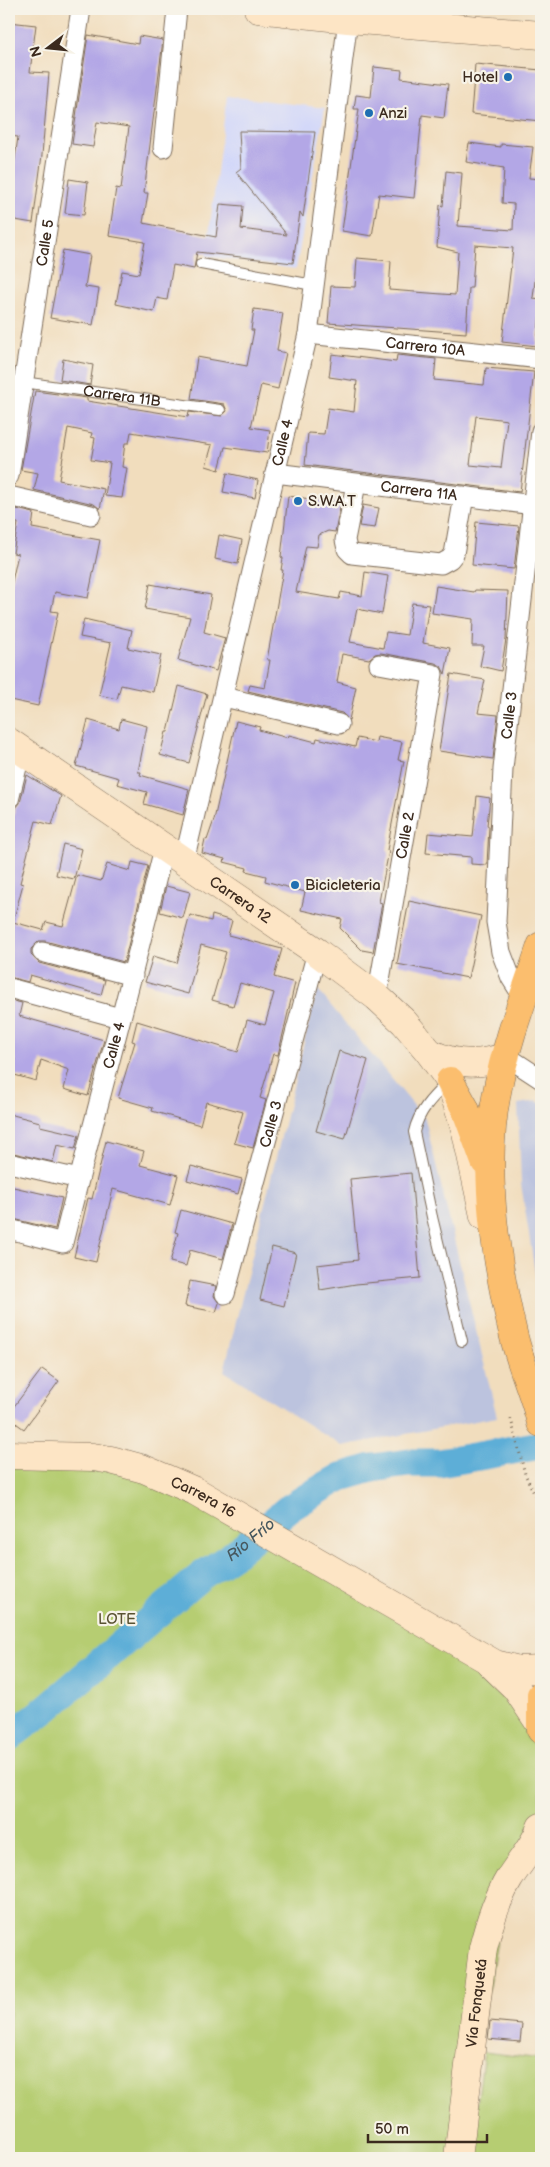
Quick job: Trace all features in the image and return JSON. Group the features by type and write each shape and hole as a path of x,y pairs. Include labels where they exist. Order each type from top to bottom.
{"main road":[{"path":"540,1420 526,1378 503,1289 496,1243 490,1162 492,1126 497,1091 523,998 541,946"},
{"path":"506,1056 510,1206 537,1362 540,1420"},
{"path":"450,1081 465,1108 477,1137 527,1313"},
{"path":"541,1695 541,1727"}],"street":[{"name":"Calle 5","path":"9,476 10,454 23,382 80,9"},
{"path":"163,148 177,9"},
{"path":"258,9 348,19 432,17 541,34"},
{"name":"Calle 4","path":"9,1229 63,1243 120,1018 224,696 308,334 348,19"},
{"name":"Carrera 10A","path":"308,334 541,360"},
{"name":"Calle 3","path":"523,998 511,978 501,952 496,922 503,769 541,431"},
{"name":"Carrera 11A","path":"275,473 534,505"},
{"path":"356,484 345,540 352,554 441,564 450,559 454,554 464,496"},
{"path":"9,496 91,515"},
{"name":"Calle 2","path":"377,997 433,674 379,664"},
{"path":"224,696 339,724"},
{"path":"9,800 15,747"},
{"name":"Carrera 12","path":"15,747 317,952 377,997 404,1022 430,1053 450,1081 466,1132 482,1202 500,1314 507,1340 526,1378"},
{"path":"42,952 133,976"},
{"name":"Calle 3","path":"225,1294 317,952"},
{"path":"9,988 120,1018"},
{"path":"430,1053 448,1060 468,1063 487,1062 506,1056 541,1079"},
{"path":"9,1163 79,1179"},
{"name":"Carrera 16","path":"9,1456 93,1457 144,1469 194,1491 240,1516 485,1658 507,1668 519,1670 541,1669"},
{"name":"Carrera 16","path":"485,1658 516,1688 541,1727"},
{"name":"Vía Fonquetá","path":"458,2158 483,1948 491,1916 508,1880 533,1850 541,1827"}],"lane":[{"path":"201,264 313,285"},
{"name":"Carrera 11B","path":"23,382 220,410"},
{"path":"450,1081 427,1103 417,1119 414,1132 462,1341"}],"path":[{"path":"511,1419 525,1474 541,1508"}],"shaded area":[{"path":"227,96 325,108 296,269 206,256"},
{"path":"317,989 425,1119 497,1417 342,1446 224,1371"},
{"path":"537,1101 541,1104 541,1310 521,1184 518,1104"}],"green space":[{"name":"LOTE","path":"9,1455 111,1460 485,1658 541,1730 541,1827 508,1880 458,2158 9,2158"},
{"path":"484,2052 541,2059 541,2158 470,2158"}],"building":[{"path":"9,22 36,25 30,72 49,73 42,155 33,223 9,219 9,201 18,137 9,136"},
{"path":"88,35 138,44 139,36 163,40 144,193 148,193 143,223 216,237 220,204 243,206 241,229 287,235 236,172 241,168 239,131 315,132 303,217 300,212 293,263 197,252 194,269 173,265 167,300 157,298 154,312 116,304 122,271 139,274 145,242 109,236 116,188 121,189 129,127 97,122 93,147 72,144"},
{"path":"475,64 541,70 541,121 471,114"},
{"path":"374,67 402,70 401,78 448,84 444,118 422,115 414,198 379,194 372,236 342,231 359,109 354,109 356,95 371,97"},
{"path":"469,143 501,147 501,144 533,147 529,178 541,179 539,246 533,298 541,299 537,346 502,342 513,248 475,245 472,288 469,288 466,333 328,323 331,286 355,287 357,258 391,261 389,290 455,295 458,252 437,247 440,205 443,206 446,171 462,173 458,226 513,230 514,204 502,203 504,168 466,162"},
{"path":"69,179 88,182 84,215 65,213"},
{"path":"63,250 90,255 85,287 99,289 93,325 50,318"},
{"path":"254,309 283,313 277,351 286,353 278,389 261,385 251,427 270,430 267,453 225,447 219,470 206,466 212,445 131,432 129,443 125,443 122,467 127,468 122,498 105,496 110,463 91,460 95,438 91,437 92,433 68,428 59,480 104,489 100,509 94,504 34,490 38,473 21,470 35,391 87,398 87,401 188,417 189,412 222,416 227,411 224,404 191,399 197,357 247,366 254,330 251,330"},
{"path":"332,354 396,362 397,355 436,359 434,380 484,385 486,368 534,372 520,492 305,465 308,433 324,434 328,408 354,412 357,381 329,377","holes":["476,416 507,420 501,468 470,465"]},
{"path":"63,359 93,365 90,385 60,380"},
{"path":"227,473 258,480 255,498 223,492"},
{"path":"288,496 341,503 335,532 328,531 319,535 317,547 306,546 296,592 339,599 341,592 362,596 365,572 388,576 382,614 357,609 350,642 383,648 386,632 407,635 412,603 429,605 423,643 450,648 445,674 441,666 435,663 381,653 375,654 369,659 342,654 337,682 356,687 349,720 342,713 248,691 250,685 265,688 270,660 267,660 283,570 281,570 283,558 281,557"},
{"path":"363,505 379,508 375,528 359,526"},
{"path":"12,508 34,513 32,528 100,540 88,598 55,592 51,611 58,612 38,706 10,700 12,690 9,689 9,595 18,554 13,553 18,523 10,522"},
{"path":"476,522 519,526 514,569 472,565"},
{"path":"219,535 242,540 238,564 215,559"},
{"path":"150,584 211,595 204,632 225,638 216,671 178,660 190,617 145,609"},
{"path":"436,586 474,592 475,590 508,591 506,639 501,671 480,666 484,646 472,646 473,619 432,613"},
{"path":"84,619 132,630 128,648 161,655 153,692 121,685 117,699 99,695 111,643 80,637"},
{"path":"451,674 485,680 478,713 498,715 493,759 439,751"},
{"path":"179,686 207,694 189,763 160,755 166,732 168,732"},
{"path":"121,719 147,726 138,772 141,772 140,775 189,789 183,815 144,804 147,792 117,784 119,778 76,766 88,720 119,729"},
{"path":"236,721 260,727 259,730 288,738 289,735 316,742 317,738 355,747 357,738 376,742 377,737 402,742 398,760 404,761 387,850 389,851 379,902 382,903 373,952 362,950 340,928 342,919 301,910 305,892 265,881 266,876 246,871 247,868 224,862 225,859 202,853 205,839 207,840 214,820"},
{"path":"27,775 61,796 52,825 36,821 20,883 23,884 13,922 43,930 46,922 63,926 77,875 101,881 107,864 130,871 132,862 148,866 124,962 45,941 39,941 31,949 31,955 39,963 105,980 101,995 30,975 28,982 9,977 9,832 15,809 20,803"},
{"path":"477,796 490,798 487,826 489,826 487,865 471,864 471,857 426,853 428,833 473,837"},
{"path":"63,844 82,849 74,879 56,875"},
{"path":"166,886 190,892 183,918 160,912"},
{"path":"409,901 481,916 468,978 397,964"},
{"path":"190,915 211,921 212,915 232,921 228,935 282,949 274,977 295,983 278,1055 273,1054 260,1098 266,1100 253,1148 234,1143 243,1112 206,1102 200,1125 152,1111 153,1108 118,1098 135,1042 132,1041 137,1021 238,1052 247,1020 265,1025 274,993 240,983 233,1006 212,1000 226,952 201,945 188,994 145,982 153,956 177,963"},
{"path":"9,1000 22,1003 19,1016 104,1040 88,1096 64,1089 69,1070 41,1060 36,1081 11,1074 15,1059 9,1058"},
{"path":"339,1051 368,1060 345,1139 316,1131"},
{"path":"9,1114 40,1122 40,1126 79,1135 75,1149 57,1145 53,1162 9,1152"},
{"path":"106,1141 144,1151 140,1165 178,1175 170,1205 113,1189 96,1262 74,1257 88,1198 92,1199"},
{"path":"191,1166 242,1179 238,1194 187,1180"},
{"path":"411,1173 420,1278 356,1284 320,1290 317,1265 358,1260 350,1179"},
{"path":"9,1186 62,1198 55,1229 9,1218"},
{"path":"181,1210 232,1224 223,1259 190,1250 186,1266 170,1262 178,1233 175,1232"},
{"path":"272,1247 296,1253 284,1306 260,1300"},
{"path":"190,1281 216,1286 214,1296 219,1303 216,1312 185,1306"},
{"path":"42,1369 59,1381 24,1429 9,1418 9,1413"},
{"path":"490,2021 522,2024 520,2042 488,2039"}],"waterway":[{"name":"Río Frío","path":"9,1737 47,1708 201,1576 234,1554 288,1509 341,1477 372,1468 409,1463 440,1463 541,1445"}],"place":[{"name":"Hotel","path":"508,77"},
{"name":"Anzi","path":"369,113"},
{"name":"S.W.A.T","path":"298,501"},
{"name":"Bicicleteria","path":"295,885"}]}
